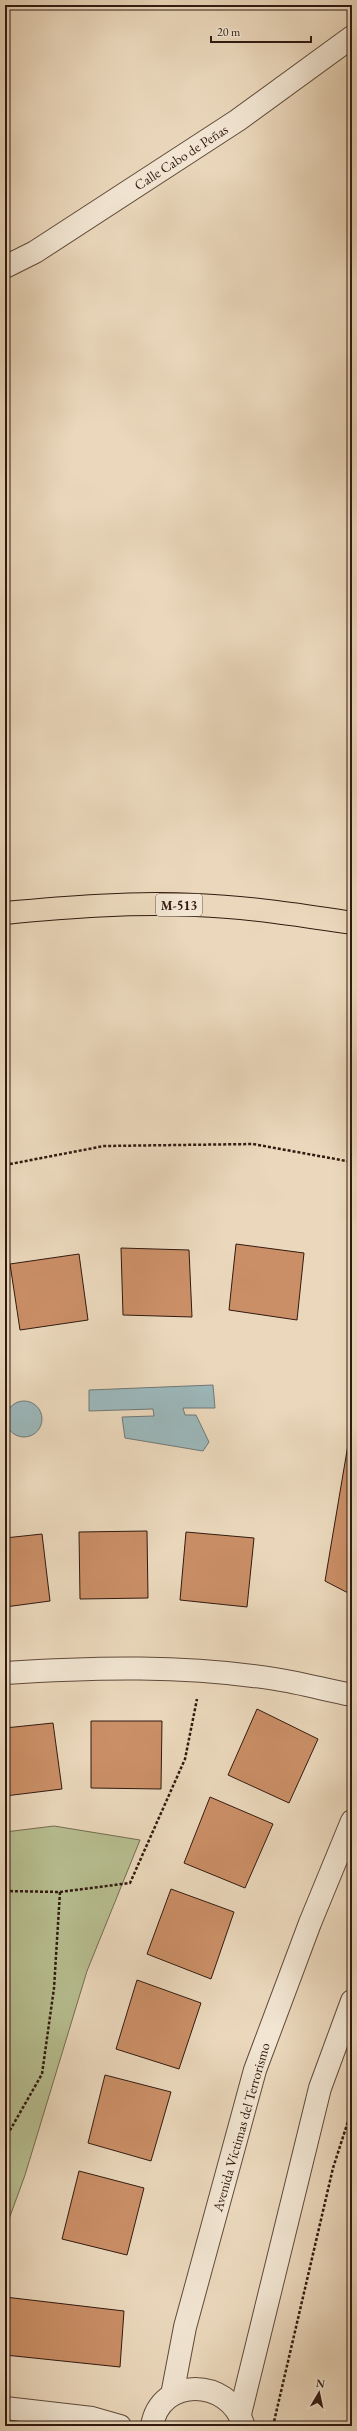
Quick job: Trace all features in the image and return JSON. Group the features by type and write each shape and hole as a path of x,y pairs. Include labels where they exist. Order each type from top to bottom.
{"main road":[{"name":"M-513","path":"5,913 71,907 196,905 299,915 352,923"}],"street":[{"name":"Calle Cabo de Peñas","path":"5,267 35,252 238,120 352,37"},
{"path":"5,1673 112,1667 185,1670 274,1679 352,1695"},
{"name":"Avenida Víctimas del Terrorismo","path":"172,2395 185,2327 255,2070 310,1923 352,1821"},
{"path":"242,2420 320,2088 352,2001"},
{"path":"152,2426 160,2406 172,2395 187,2389 202,2388 217,2392 230,2401 242,2420"},
{"path":"5,2408 92,2418 120,2426"}],"path":[{"path":"5,1165 104,1146 253,1144 352,1162"},
{"path":"5,1891 60,1892 130,1883 185,1759 198,1693"},
{"path":"5,2139 42,2074 54,1988 60,1892"},
{"path":"273,2426 333,2168 352,2109"}],"green space":[{"path":"54,1826 140,1840 87,1971 25,2175 5,2230 5,1832"}],"water":[{"path":"213,1385 215,1408 183,1408 185,1415 196,1415 209,1442 203,1451 125,1438 122,1417 154,1416 153,1409 89,1411 89,1390"},
{"path":"24,1401 37,1406 42,1419 37,1432 24,1437 11,1432 6,1419 11,1406"}],"building":[{"path":"236,1244 304,1253 297,1320 229,1310"},
{"path":"121,1248 189,1250 192,1317 123,1315"},
{"path":"79,1254 88,1320 20,1330 10,1264"},
{"path":"352,1421 352,1595 325,1581"},
{"path":"147,1531 148,1598 80,1599 79,1532"},
{"path":"186,1532 254,1538 247,1607 180,1600"},
{"path":"42,1534 50,1601 5,1607 5,1538"},
{"path":"257,1709 318,1739 289,1803 228,1775"},
{"path":"91,1721 162,1721 161,1789 91,1788"},
{"path":"53,1723 62,1789 5,1796 5,1728"},
{"path":"210,1797 273,1824 245,1888 184,1863"},
{"path":"171,1889 234,1912 211,1979 147,1954"},
{"path":"137,1980 201,2003 179,2069 116,2049"},
{"path":"105,2075 171,2092 151,2161 88,2143"},
{"path":"79,2171 144,2188 127,2255 62,2239"},
{"path":"5,2297 124,2311 120,2367 5,2355"}]}
